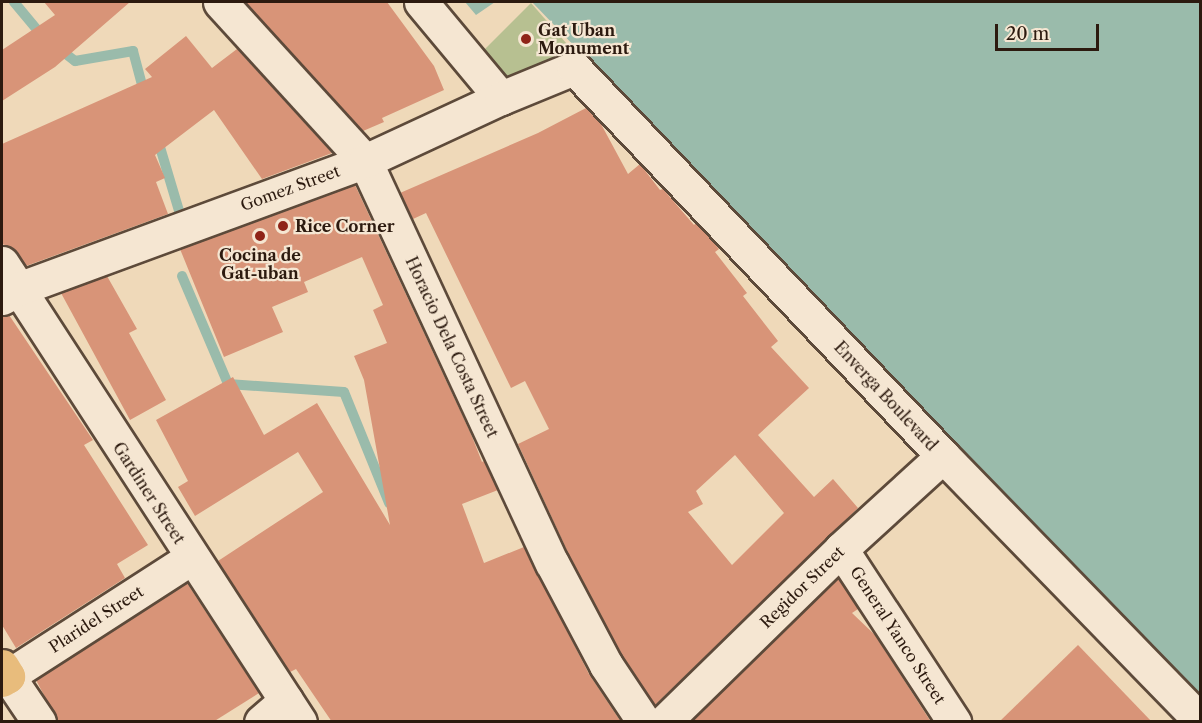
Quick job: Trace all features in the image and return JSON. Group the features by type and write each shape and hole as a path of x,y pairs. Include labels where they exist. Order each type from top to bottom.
{"street":[{"name":"Horacio Dela Costa Street","path":"219,2 365,161 552,563 606,665 644,722"},
{"path":"422,2 501,98"},
{"name":"Gomez Street","path":"7,283 365,161 501,98 574,68"},
{"name":"Enverga Boulevard","path":"574,68 943,456 1200,720"},
{"name":"Gardiner Street","path":"7,283 293,711"},
{"name":"Regidor Street","path":"664,722 841,549 943,456"},
{"name":"General Yanco Street","path":"841,549 954,722"},
{"name":"Plaridel Street","path":"4,674 191,558"},
{"path":"4,674 39,722"},
{"path":"261,722 293,711"}],"green space":[{"path":"531,3 581,60 512,88 482,52"}],"shaded area":[{"path":"465,2 495,2 476,15"},
{"path":"532,2 1200,2 1200,699 996,486"}],"building":[{"path":"44,2 130,2 55,67 2,101 2,50 55,15"},
{"path":"245,2 387,2 434,66 444,90 382,118 384,122 363,131"},
{"path":"186,36 212,68 237,49 332,153 262,179 214,110 155,155 165,178 156,182 168,214 26,266 11,247 2,244 2,144 152,77 145,69"},
{"path":"586,108 601,124 628,174 640,164 660,190 663,189 694,225 696,223 709,237 719,249 715,252 747,293 743,296 778,341 771,347 809,388 758,435 814,497 833,479 858,508 655,705 622,655 569,555 518,444 549,429 525,381 511,388 426,213 413,219 400,193 538,133","holes":["735,455 784,513 732,565 688,512 703,504 696,491"]},
{"path":"355,185 482,462 484,461 498,490 462,504 484,563 524,547 589,674 621,722 332,722 296,669 290,672 218,561 323,492 298,452 195,516 178,487 188,481 156,420 233,377 264,435 317,403 390,525 364,380 354,356 387,343 373,310 383,305 362,257 304,282 308,292 272,307 283,332 224,357 180,249"},
{"path":"107,276 137,329 129,333 166,400 130,420 61,293"},
{"path":"9,315 93,440 84,445 148,545 117,564 125,578 16,648 2,625 2,317"},
{"path":"838,578 858,609 852,613 875,635 931,722 691,722"},
{"path":"187,583 259,693 213,722 58,722 36,680"},
{"path":"1078,645 1152,722 999,722"}],"waterway":[{"path":"14,2 44,38"},
{"path":"57,47 75,61 133,51 145,96"},
{"path":"157,137 180,214"},
{"path":"182,276 228,384 344,392 389,503"}],"place":[{"name":"Gat Uban Monument","path":"526,39"},
{"name":"Rice Corner","path":"283,226"},
{"name":"Cocina de Gat-uban","path":"260,236"}]}
